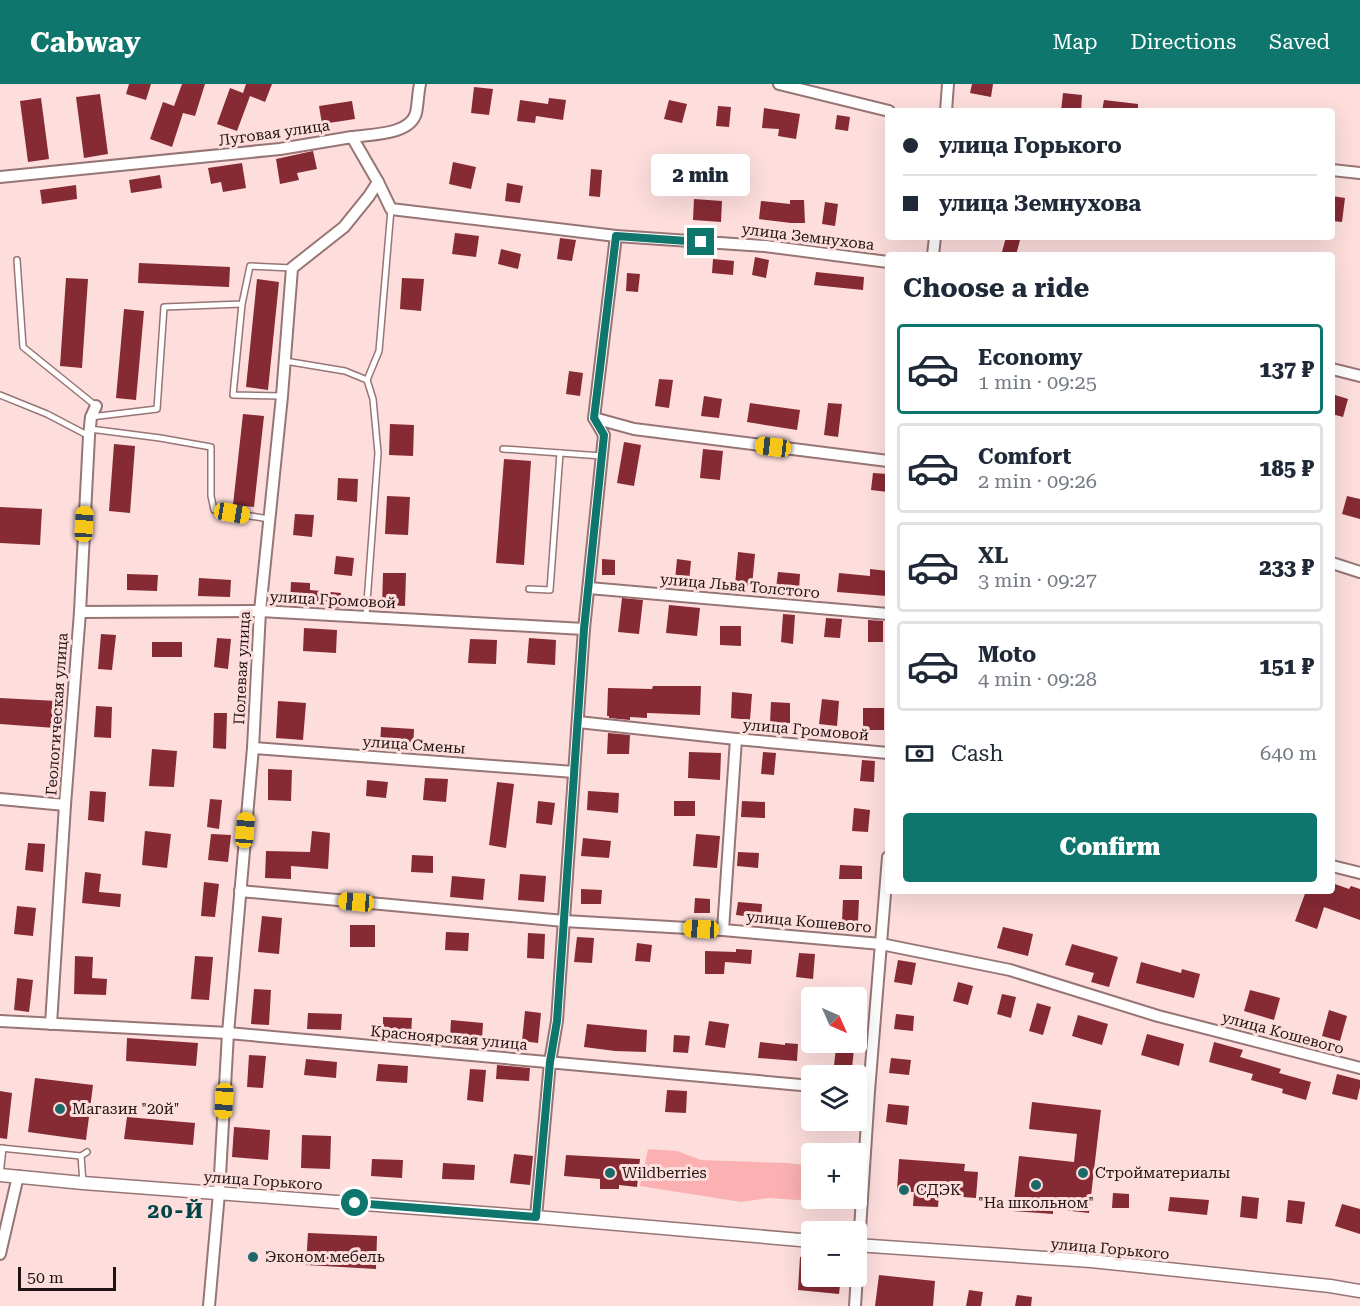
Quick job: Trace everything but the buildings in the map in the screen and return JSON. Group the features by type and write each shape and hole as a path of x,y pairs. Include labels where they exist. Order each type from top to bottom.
{"street":[{"path":"352,137 401,129 410,123 415,114 420,84"},
{"path":"779,84 885,110"},
{"path":"946,108 948,84"},
{"name":"Луговая улица","path":"0,177 280,149 352,137 391,209"},
{"path":"1335,170 1360,173"},
{"path":"292,268 344,227 378,182"},
{"path":"391,209 616,236 594,418 604,435 584,629 557,1021 550,1062 536,1217"},
{"name":"улица Земнухова","path":"616,236 765,246 885,262"},
{"name":"Полевая улица","path":"209,1306 219,1193 228,1033 253,748 260,611 282,396 292,268"},
{"path":"1335,370 1360,376"},
{"name":"Геологическая улица","path":"51,1024 80,612 89,432 94,412"},
{"path":"594,418 634,429 885,461"},
{"path":"1335,564 1360,572"},
{"name":"улица Льва Толстого","path":"589,588 885,614"},
{"name":"улица Громовой","path":"80,612 260,611 584,629"},
{"name":"улица Громовой","path":"578,722 885,753"},
{"path":"723,930 736,739"},
{"name":"улица Смены","path":"253,748 574,772"},
{"path":"0,799 65,805"},
{"path":"1335,867 1360,873"},
{"name":"улица Кошевого","path":"240,891 564,921 723,930 881,944 1010,970 1158,1016 1360,1068"},
{"path":"860,1221 885,894"},
{"name":"Красноярская улица","path":"0,1021 228,1033 801,1085"},
{"name":"улица Горького","path":"0,1175 801,1240"},
{"path":"0,1254 18,1176"},
{"name":"улица Горького","path":"867,1247 1091,1261 1360,1291"},
{"path":"855,1306 856,1287"}],"lane":[{"path":"366,617 378,453 373,399 367,380 379,351 391,209"},
{"path":"17,260 23,347 94,412 157,409 164,308 242,304"},
{"path":"282,396 233,395 242,304 250,266 292,268"},
{"path":"285,361 345,370 367,380"},
{"path":"0,395 89,432 160,438 211,447 211,496 214,510 269,519"},
{"path":"503,449 602,456"},
{"path":"529,589 550,590 560,453"},
{"path":"0,1175 1,1148 81,1156 87,1152"},
{"path":"81,1156 83,1183"}],"shaded area":[{"path":"648,1149 677,1151 701,1160 801,1165 801,1200 769,1198 741,1202 640,1186"}],"place":[{"name":"Магазин \"20й\"","path":"60,1109"},
{"name":"Wildberries","path":"610,1173"},
{"name":"Стройматериалы","path":"1083,1173"},
{"name":"\"На школьном\"","path":"1036,1185"},
{"name":"СДЭК","path":"904,1190"},
{"name":"Эконом мебель","path":"253,1257"}],"district":[{"name":"20-Й","path":"176,1211"}],"route":[{"path":"355,1203 536,1217 550,1062 557,1021 584,629 604,435 594,418 616,236 701,242"}]}
